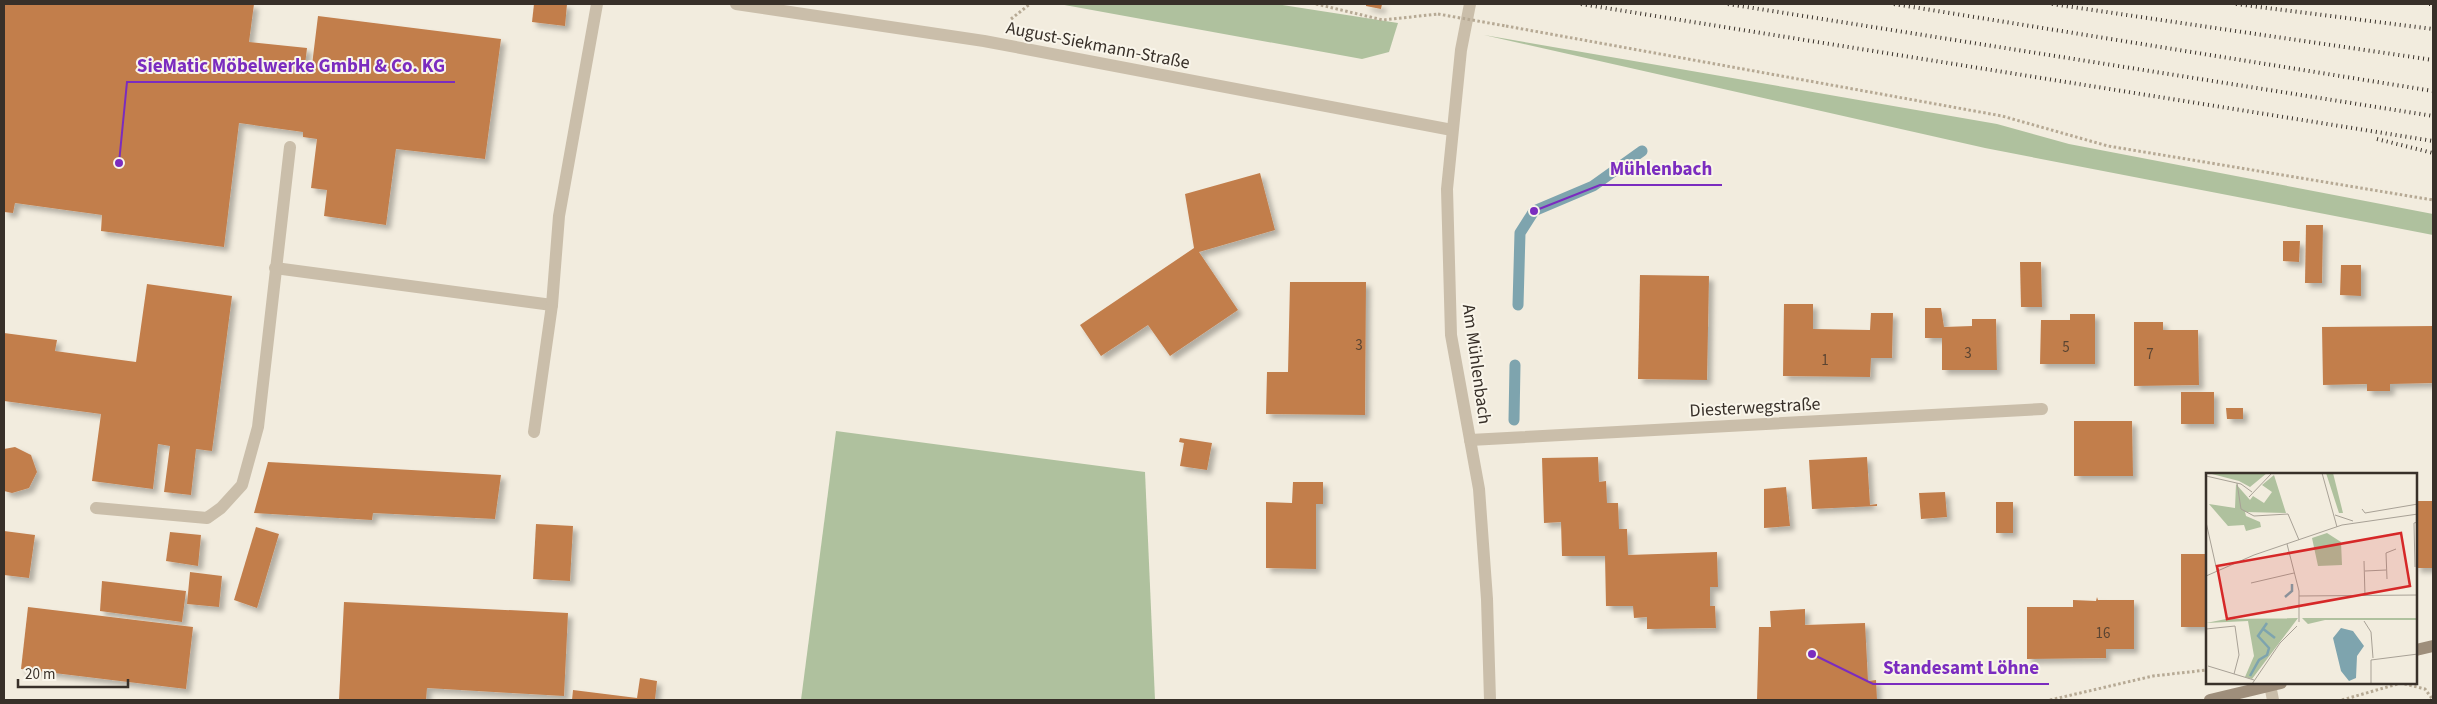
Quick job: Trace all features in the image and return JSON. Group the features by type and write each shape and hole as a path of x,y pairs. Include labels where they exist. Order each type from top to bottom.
{"main road":[{"path":"2417,650 2433,646"},
{"path":"2210,700 2276,684"}],"street":[{"path":"534,432 552,305 559,216 597,4"},
{"name":"August-Siekmann-Straße","path":"736,4 984,42 1452,130"},
{"name":"Am Mühlenbach","path":"1470,4 1461,50 1447,189 1451,335 1478,489 1484,548 1490,700"},
{"path":"96,508 207,518 221,508 242,485 258,427 290,147"},
{"path":"275,268 552,305"},
{"name":"Diesterwegstraße","path":"1470,440 2042,409"},
{"path":"2273,700 2276,684"}],"path":[{"path":"1316,4 1383,20 1438,14 2002,116 2108,146 2433,200"},
{"path":"2050,700 2153,676 2206,670"},
{"path":"2342,700 2398,684"},
{"path":"2405,684 2425,689 2433,700"}],"green space":[{"path":"1059,4 1276,4 1398,23 1389,52 1362,59"},
{"path":"1484,35 1997,124 2069,144 2433,214 2433,235 1985,148"},
{"path":"836,431 1145,472 1155,700 801,700"}],"building":[{"path":"4,4 254,4 249,42 307,48 305,65 312,65 318,16 501,39 485,159 396,149 386,225 324,216 327,190 311,188 317,139 303,137 303,132 239,123 224,247 101,231 102,215 15,203 13,213 4,212"},
{"path":"534,4 567,4 565,26 532,22"},
{"path":"1366,4 1382,4 1381,9 1366,6"},
{"path":"1260,173 1275,230 1199,252 1238,310 1170,356 1148,325 1101,356 1080,325 1194,248 1185,194"},
{"path":"2306,225 2323,225 2322,283 2305,283"},
{"path":"2283,241 2300,241 2299,262 2283,261"},
{"path":"2020,262 2041,262 2042,307 2021,307"},
{"path":"2341,265 2361,265 2361,296 2340,295"},
{"path":"1640,275 1709,276 1707,380 1638,379"},
{"path":"1290,282 1366,282 1365,415 1266,414 1267,372 1288,372"},
{"path":"147,284 232,296 212,451 196,449 191,495 164,492 170,446 158,444 153,489 92,481 101,414 4,401 4,333 57,340 55,351 136,362"},
{"path":"1784,304 1813,304 1813,329 1870,330 1871,313 1893,313 1892,358 1871,358 1870,377 1783,376"},
{"path":"1925,308 1941,308 1944,327 1972,326 1972,319 1996,319 1997,370 1942,370 1942,338 1925,338"},
{"path":"2070,314 2095,314 2095,364 2040,364 2041,320 2070,320"},
{"path":"2134,322 2163,322 2163,330 2198,330 2199,385 2134,386"},
{"path":"2433,326 2433,383 2390,384 2390,391 2367,391 2367,384 2323,385 2322,327"},
{"path":"2181,392 2214,392 2214,424 2181,424"},
{"path":"2226,408 2243,408 2243,419 2227,419"},
{"path":"2074,421 2132,421 2133,476 2074,476"},
{"path":"1180,438 1212,443 1207,470 1180,466 1184,443 1179,442"},
{"path":"15,447 31,455 37,472 29,488 12,493 4,491 4,449"},
{"path":"1598,457 1599,482 1606,481 1607,503 1618,503 1619,529 1627,529 1628,555 1717,552 1718,587 1710,587 1710,606 1715,606 1716,628 1647,629 1647,617 1634,618 1633,606 1606,606 1605,556 1562,556 1561,522 1544,523 1542,458"},
{"path":"1867,457 1870,505 1877,504 1877,506 1812,509 1809,460"},
{"path":"268,462 501,475 495,519 373,513 372,520 254,513"},
{"path":"1293,482 1323,482 1323,504 1316,504 1316,569 1266,568 1266,502 1292,503"},
{"path":"1786,487 1790,526 1764,528 1764,489"},
{"path":"1945,492 1947,517 1921,519 1919,493"},
{"path":"2417,501 2433,501 2433,568 2417,568"},
{"path":"1996,502 2013,502 2013,533 1996,533"},
{"path":"536,524 573,526 570,581 533,579"},
{"path":"256,527 279,534 257,608 234,600"},
{"path":"4,531 35,535 29,578 4,575"},
{"path":"170,532 201,535 198,566 166,561"},
{"path":"2181,554 2206,554 2206,627 2181,627"},
{"path":"190,572 222,576 219,607 187,604"},
{"path":"102,581 186,591 182,622 100,611"},
{"path":"2097,597 2098,600 2134,600 2134,649 2106,649 2106,658 2027,659 2027,607 2073,607 2073,600 2096,601"},
{"path":"344,602 568,613 564,696 427,688 426,700 339,700"},
{"path":"28,607 193,627 186,689 21,669"},
{"path":"1805,609 1805,625 1865,623 1868,681 1876,680 1877,700 1757,700 1759,627 1771,627 1770,611"},
{"path":"640,678 657,681 655,700 572,700 573,690 637,698"}],"waterway":[{"path":"1518,305 1520,233 1534,211 1593,186 1642,151"},
{"path":"1514,420 1515,365"}],"railway":[{"path":"1581,4 2433,141"},
{"path":"1728,4 2433,116"},
{"path":"1894,4 2433,91"},
{"path":"2052,4 2433,60"},
{"path":"2236,4 2433,29"},
{"path":"2377,139 2433,153"}],"place":[{"name":"SieMatic Möbelwerke GmbH & Co. KG","path":"119,163"},
{"name":"Mühlenbach","path":"1534,211"},
{"name":"Standesamt Löhne","path":"1812,654"}]}
